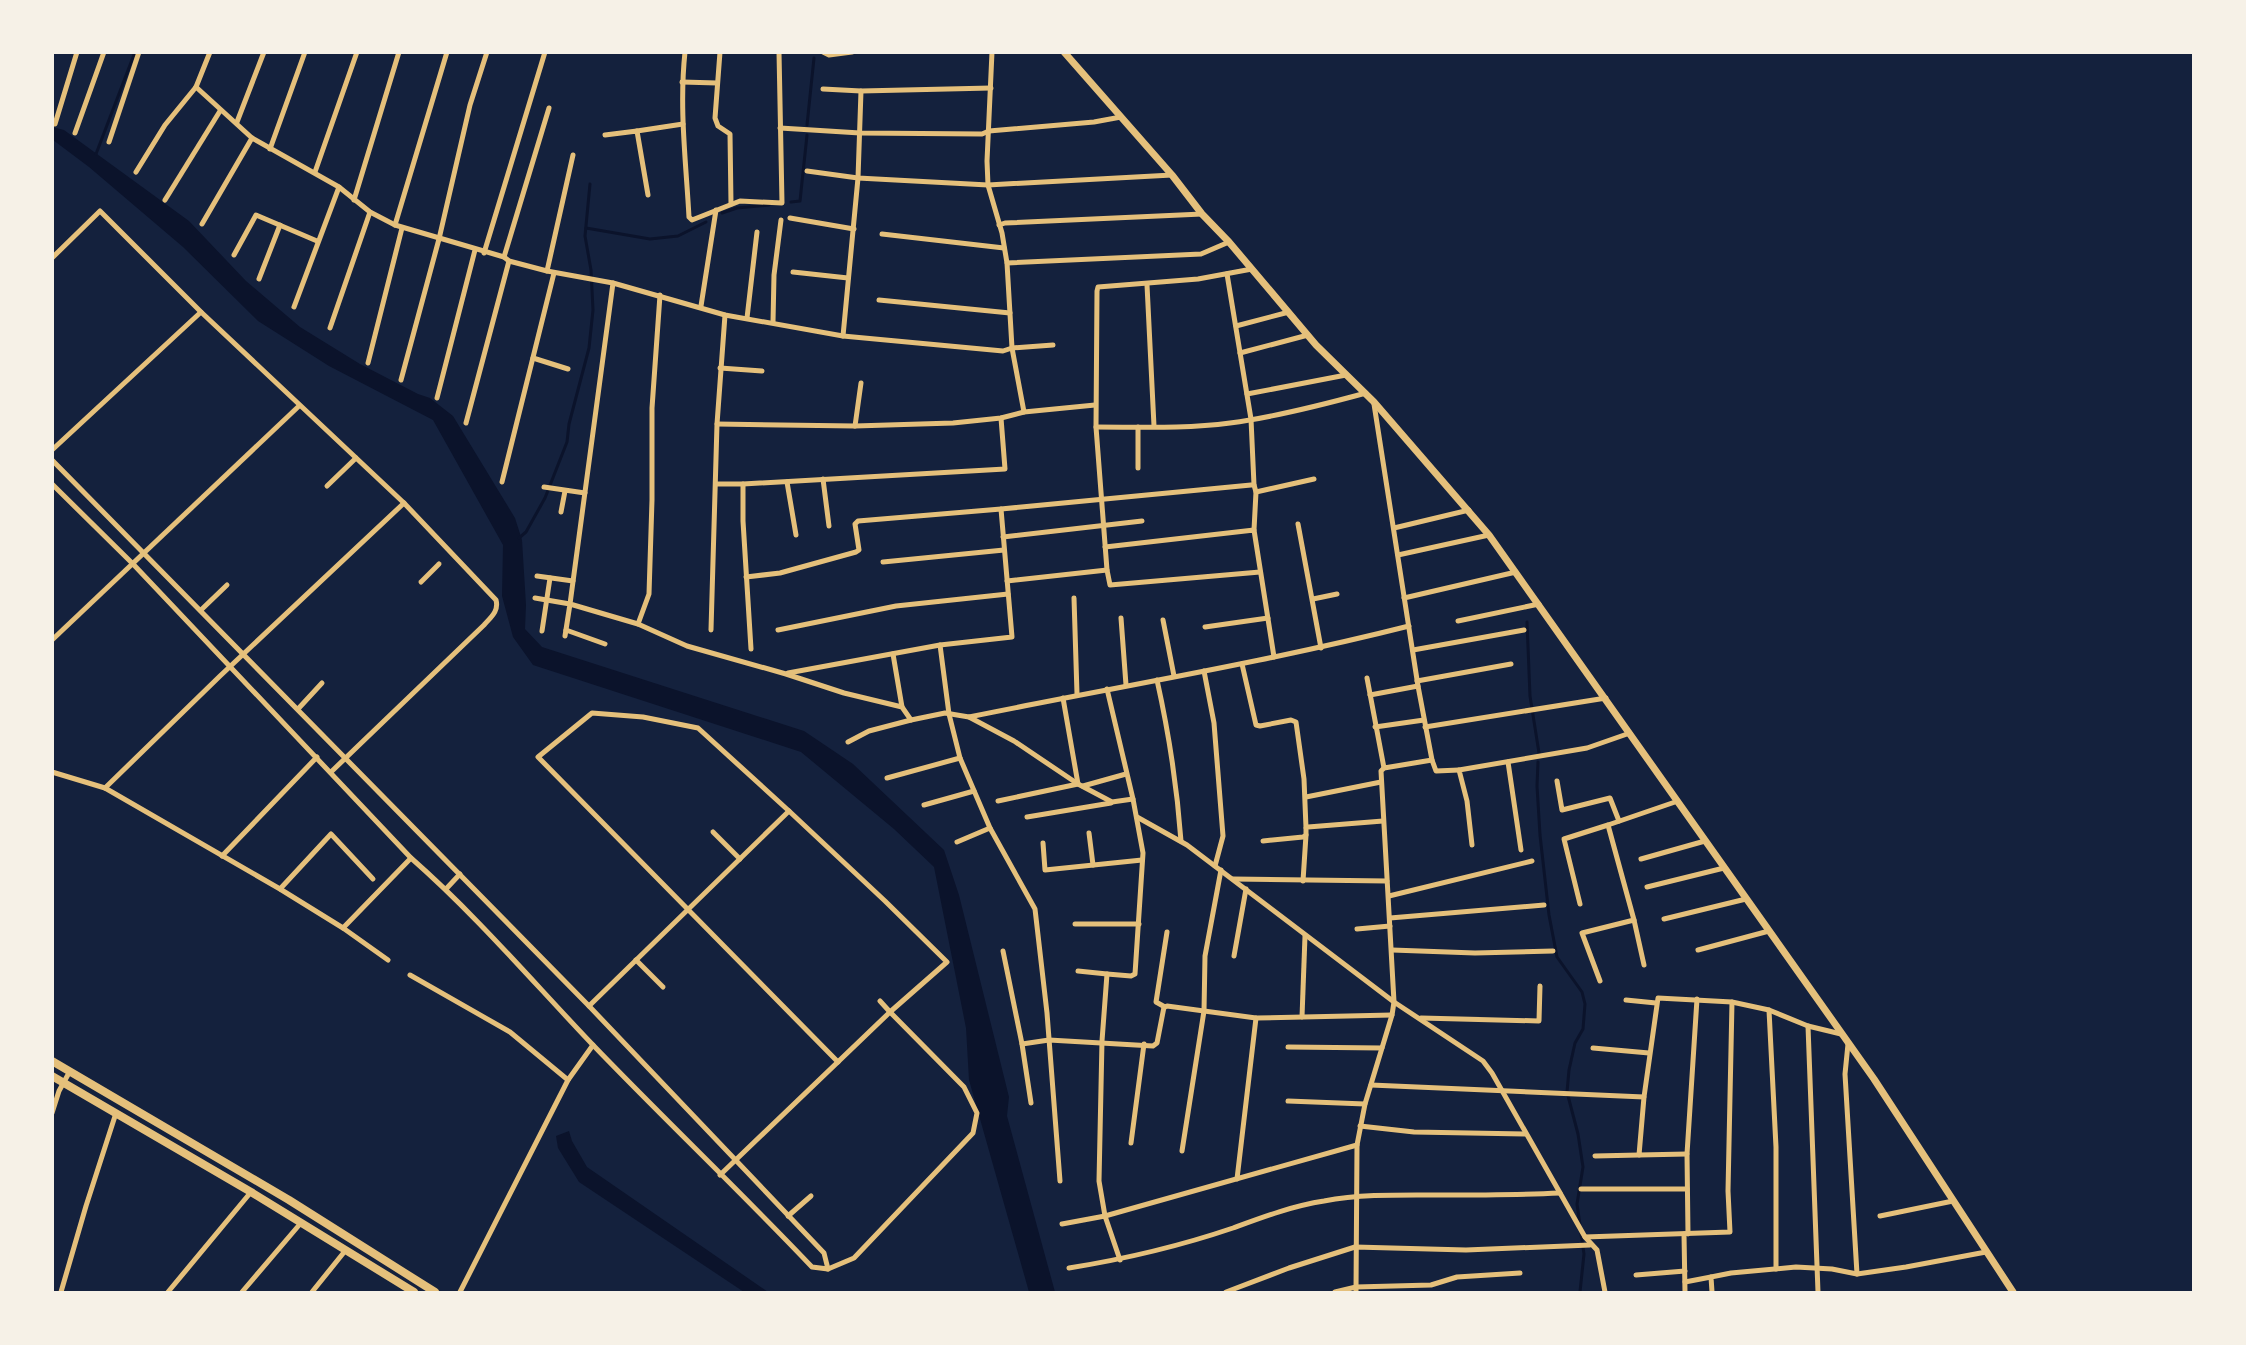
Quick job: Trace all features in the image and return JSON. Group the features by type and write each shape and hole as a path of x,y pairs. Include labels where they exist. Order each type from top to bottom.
{"main road":[{"path":"52,1061 289,1200 432,1292"},
{"path":"52,1076 251,1192 414,1293"}],"street":[{"path":"55,124 78,52"},
{"path":"75,133 105,52"},
{"path":"109,142 139,52"},
{"path":"136,172 165,125 196,87 210,52"},
{"path":"237,123 264,52"},
{"path":"270,149 305,52"},
{"path":"315,172 357,52"},
{"path":"354,200 399,52"},
{"path":"395,225 447,52"},
{"path":"401,380 439,239 470,105 487,52"},
{"path":"484,252 545,52"},
{"path":"685,52 682,82 683,124 689,217 692,220 740,201 782,207 779,52"},
{"path":"720,52 716,118 717,126 730,134 731,204"},
{"path":"823,52 829,55 852,52"},
{"path":"992,52 988,184 1007,263 1012,348 1024,412"},
{"path":"1064,52 1308,335 1366,393 1489,535 1898,1114 2013,1293"},
{"path":"682,82 717,83"},
{"path":"196,87 252,138 339,187 370,212 402,228 475,250 554,273 613,283 660,295 725,315 843,336 1004,351 1012,348 1053,345"},
{"path":"823,89 861,91 991,88"},
{"path":"843,336 858,178 861,91"},
{"path":"52,104 60,107"},
{"path":"466,423 507,259 549,108"},
{"path":"165,200 220,111"},
{"path":"780,128 860,133 982,134 989,131 1094,122 1121,117"},
{"path":"605,135 683,124"},
{"path":"637,131 648,195"},
{"path":"202,224 252,138"},
{"path":"547,271 573,155"},
{"path":"807,171 858,178 988,184 1172,176"},
{"path":"294,307 339,187"},
{"path":"701,306 716,210"},
{"path":"52,258 100,211 201,312 404,503 496,600 498,606 477,633 331,772"},
{"path":"330,328 370,212"},
{"path":"999,225 1202,214"},
{"path":"234,255 256,215 317,241"},
{"path":"790,218 854,229"},
{"path":"773,322 774,275 781,220"},
{"path":"259,279 280,225"},
{"path":"368,363 402,228"},
{"path":"747,318 758,232"},
{"path":"882,234 1004,248"},
{"path":"1007,263 1201,254 1229,242"},
{"path":"437,398 475,250"},
{"path":"1252,269 1147,285 1098,287 1095,405 1108,584 1112,586 1260,572"},
{"path":"793,272 848,278"},
{"path":"502,482 554,273"},
{"path":"1227,274 1251,419 1256,492 1254,531 1274,657"},
{"path":"605,644 565,633 613,283"},
{"path":"1147,285 1154,426"},
{"path":"638,624 649,594 652,408 660,295"},
{"path":"879,300 1010,313"},
{"path":"52,450 201,312"},
{"path":"1236,326 1289,312"},
{"path":"711,630 717,424 725,315"},
{"path":"1240,353 1308,335"},
{"path":"533,358 568,369"},
{"path":"720,368 762,371"},
{"path":"1247,394 1346,375"},
{"path":"855,426 861,383"},
{"path":"1096,427 1218,424 1316,406 1366,393"},
{"path":"1374,402 1408,626 1425,727 1436,771 1459,770 1587,748 1630,733"},
{"path":"717,424 855,426 953,423 1000,418 1024,412 1095,405"},
{"path":"52,640 299,406"},
{"path":"717,484 1005,469 1000,418"},
{"path":"1138,427 1138,468"},
{"path":"327,486 356,458"},
{"path":"52,460 589,1006 824,1253 828,1269"},
{"path":"823,479 829,526"},
{"path":"1256,492 1314,479"},
{"path":"787,482 796,536"},
{"path":"52,484 231,666 411,858 446,889 593,1045 812,1267 828,1269 854,1258 974,1133 977,1113 964,1087 880,1001"},
{"path":"743,484 750,649"},
{"path":"746,577 780,573 860,550 855,524 858,521 1254,485"},
{"path":"544,487 585,493"},
{"path":"561,512 565,491"},
{"path":"105,788 404,503"},
{"path":"786,674 940,645 1012,637 1001,509"},
{"path":"1394,528 1469,510"},
{"path":"1003,537 1142,521"},
{"path":"1298,524 1321,648"},
{"path":"1105,547 1254,531"},
{"path":"1398,555 1489,535"},
{"path":"883,562 1004,550"},
{"path":"421,582 439,564"},
{"path":"1007,581 1107,570"},
{"path":"1404,598 1517,572"},
{"path":"537,576 573,581"},
{"path":"542,631 550,578"},
{"path":"201,610 227,585"},
{"path":"778,630 896,606 1008,594"},
{"path":"1313,599 1337,594"},
{"path":"535,598 570,604 638,624 687,645 844,693 902,707"},
{"path":"1074,598 1077,694"},
{"path":"1458,621 1539,604"},
{"path":"1121,618 1126,686"},
{"path":"1205,627 1268,618"},
{"path":"1163,620 1173,676"},
{"path":"969,717 1321,648 1408,626"},
{"path":"1413,650 1524,630"},
{"path":"940,645 949,714 960,758 990,828 1035,909 1060,1181"},
{"path":"893,654 902,707 911,720"},
{"path":"1242,664 1256,725 1291,720 1296,722 1306,797 1303,881"},
{"path":"1370,695 1511,664"},
{"path":"1204,671 1214,723 1223,836 1215,866"},
{"path":"1356,1290 1355,1196 1359,1126 1394,1002 1383,821 1382,769 1384,768 1367,678"},
{"path":"1157,680 1170,738 1181,841"},
{"path":"298,709 322,683"},
{"path":"1078,971 1131,976 1135,974 1142,860 1137,817 1107,689"},
{"path":"1063,698 1081,785"},
{"path":"1425,727 1605,698"},
{"path":"720,1175 736,1160 838,1062 890,1012 947,962 885,901 698,728 643,717 592,713 538,757 838,1062"},
{"path":"848,742 869,731 911,720 945,713 969,717 1014,741 1081,785 1112,802"},
{"path":"1375,727 1424,720"},
{"path":"222,856 316,757"},
{"path":"887,778 960,758"},
{"path":"1384,768 1432,760"},
{"path":"1508,762 1521,850"},
{"path":"1459,770 1467,801 1472,845"},
{"path":"52,772 105,788 280,889 343,928 388,960"},
{"path":"998,801 1126,774"},
{"path":"1557,781 1562,810 1610,798 1619,821"},
{"path":"1306,797 1382,782"},
{"path":"924,805 974,791"},
{"path":"1027,817 1133,799"},
{"path":"1580,904 1564,838 1678,801"},
{"path":"589,1006 789,811"},
{"path":"1137,817 1181,841 1394,1002 1483,1061 1585,1237 1597,1250 1605,1293"},
{"path":"1306,828 1383,821"},
{"path":"1608,825 1644,965"},
{"path":"957,842 990,828"},
{"path":"713,832 740,859"},
{"path":"1089,833 1093,865"},
{"path":"280,889 331,834 374,879"},
{"path":"1263,842 1306,835"},
{"path":"1641,859 1705,842"},
{"path":"1043,843 1046,870 1142,860"},
{"path":"343,928 411,858"},
{"path":"1389,896 1532,861"},
{"path":"1647,887 1724,868"},
{"path":"1182,1151 1204,1011 1205,956 1221,870"},
{"path":"446,889 460,874"},
{"path":"1233,879 1387,881"},
{"path":"1234,956 1245,889"},
{"path":"1664,919 1746,898"},
{"path":"1390,918 1544,905"},
{"path":"1600,981 1582,933 1634,920"},
{"path":"1075,924 1139,924"},
{"path":"1357,928 1390,926"},
{"path":"1698,950 1769,931"},
{"path":"1167,932 1156,1002 1165,1007 1256,1018 1392,1015"},
{"path":"1302,1017 1305,936"},
{"path":"1392,950 1475,953 1553,951"},
{"path":"1003,951 1022,1044 1031,1103"},
{"path":"636,960 663,987"},
{"path":"1107,974 1102,1041 1099,1181 1105,1216 1120,1260"},
{"path":"410,975 510,1032 568,1080"},
{"path":"1420,1018 1539,1021 1540,986"},
{"path":"1639,1155 1656,1000 1661,997 1732,1002 1769,1010 1808,1026 1841,1034"},
{"path":"1685,1293 1687,1154 1697,999"},
{"path":"1626,1000 1656,1003"},
{"path":"1585,1237 1730,1232 1728,1191 1732,1002"},
{"path":"1022,1044 1048,1040 1102,1041 1153,1046 1157,1043 1165,1007"},
{"path":"1769,1010 1776,1147 1776,1269"},
{"path":"1237,1179 1256,1018"},
{"path":"1808,1026 1818,1293"},
{"path":"1131,1143 1144,1044"},
{"path":"1848,1044 1845,1074 1857,1274"},
{"path":"460,1293 568,1080 593,1045"},
{"path":"1288,1047 1382,1048"},
{"path":"1593,1048 1649,1053"},
{"path":"52,1113 63,1082 70,1071"},
{"path":"1371,1085 1644,1097"},
{"path":"1288,1101 1365,1104"},
{"path":"61,1293 116,1113"},
{"path":"1359,1126 1414,1132 1525,1134"},
{"path":"1062,1224 1105,1216 1357,1146"},
{"path":"1595,1156 1687,1154"},
{"path":"1581,1189 1687,1189"},
{"path":"168,1293 251,1192"},
{"path":"1069,1268 1120,1260 1304,1205 1355,1196 1560,1193"},
{"path":"788,1216 811,1196"},
{"path":"1880,1215 1953,1201"},
{"path":"242,1293 300,1224"},
{"path":"1226,1293 1289,1268 1355,1247 1466,1250 1590,1245"},
{"path":"312,1293 345,1251"},
{"path":"1685,1282 1731,1273 1776,1269 1818,1268 1857,1274 1917,1266 1986,1252"},
{"path":"1636,1275 1685,1271"},
{"path":"1335,1293 1431,1285 1457,1277 1520,1273"},
{"path":"1711,1277 1712,1293"}],"water":[{"path":"52,127 64,130 189,221 246,281 300,327 360,364 430,398 453,416 515,518 522,540 526,605 525,629 542,647 804,731 853,764 944,850 959,895 1009,1097 1007,1116 1055,1292 1029,1292 969,1080 966,1028 934,867 894,829 801,752 533,665 513,637 502,596 503,545 433,420 329,366 258,321 183,247 89,167 53,140"},
{"path":"569,1131 587,1167 768,1292 744,1292 579,1182 558,1148 556,1136"}],"waterway":[{"path":"96,154 135,52"},
{"path":"807,125 814,58"},
{"path":"791,202 800,201 807,135"},
{"path":"519,538 526,532 545,498 567,442 569,424 589,348 593,310 591,270 585,236 590,184"},
{"path":"722,213 737,208 769,205"},
{"path":"586,228 650,239 678,236 706,222"},
{"path":"1527,622 1530,696 1539,753"},
{"path":"1538,762 1540,835 1549,915 1557,957 1582,992 1585,1004 1583,1029 1575,1043 1567,1092 1578,1134 1583,1167 1577,1204 1580,1225"},
{"path":"1580,1292 1584,1254 1581,1234"}]}
